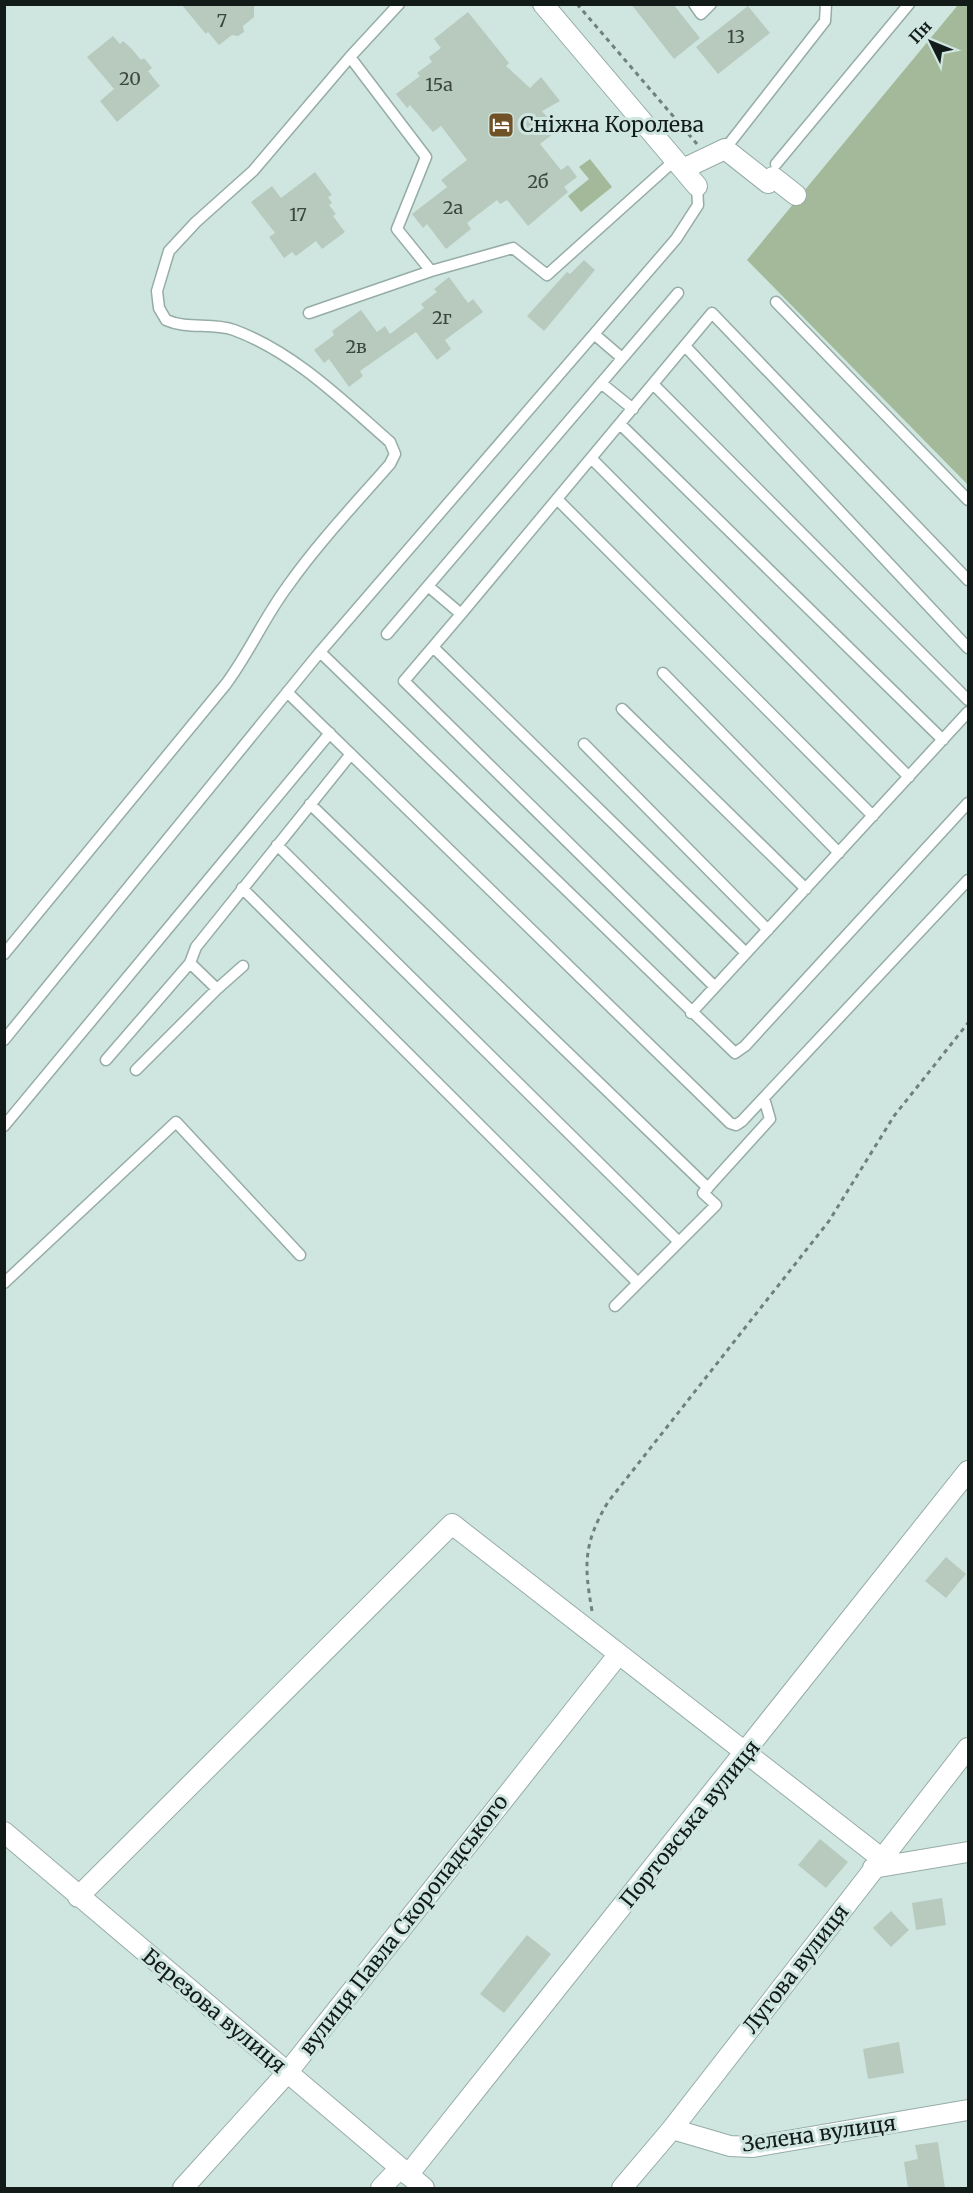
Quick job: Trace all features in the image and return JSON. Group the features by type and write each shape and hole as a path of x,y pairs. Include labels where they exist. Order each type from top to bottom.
{"street":[{"path":"543,4 697,186"},
{"path":"679,165 725,149 768,183 773,177 796,195"},
{"name":"Портовська вулиця","path":"381,2188 404,2171 747,1753 969,1472"},
{"path":"78,1896 452,1524 747,1753 877,1863 969,1852"},
{"name":"вулиця Павла Скоропадського","path":"189,2187 287,2073 618,1655"},
{"name":"Лугова вулиця","path":"622,2188 672,2129 877,1863 969,1748"},
{"name":"Березова вулиця","path":"4,1832 424,2188"},
{"name":"Зелена вулиця","path":"672,2129 730,2146 753,2147 969,2110"}],"lane":[{"path":"4,954 226,684 247,655 262,624 286,587 314,550 390,464 395,454 390,442 329,389 282,355 223,327 185,327 166,320 161,315 157,300 158,281 169,251 196,222 260,164 350,57 399,4"},
{"path":"693,4 701,14 711,4"},
{"path":"725,149 825,21 826,4"},
{"path":"776,164 909,4"},
{"path":"350,57 426,156 397,228 431,271"},
{"path":"309,313 431,271 513,248 547,275 679,165"},
{"path":"4,1040 320,652 676,238 698,205 697,186"},
{"path":"387,634 678,293"},
{"path":"776,302 969,500"},
{"path":"715,987 404,681 712,314 969,580"},
{"path":"594,334 622,358"},
{"path":"685,346 969,648"},
{"path":"601,383 633,409"},
{"path":"653,384 969,700"},
{"path":"620,424 943,741"},
{"path":"591,458 909,777"},
{"path":"557,499 873,816"},
{"path":"428,586 461,614"},
{"path":"433,647 746,953"},
{"path":"320,652 691,1013 735,1053 745,1046 969,803"},
{"path":"663,673 839,853"},
{"path":"287,692 730,1123 736,1125 969,880"},
{"path":"622,709 806,889"},
{"path":"691,1013 969,712"},
{"path":"4,1126 330,733"},
{"path":"584,744 768,930"},
{"path":"106,1060 190,963 196,947 351,754"},
{"path":"310,804 708,1188"},
{"path":"277,845 679,1242"},
{"path":"242,888 638,1283"},
{"path":"190,963 217,990"},
{"path":"136,1070 243,966"},
{"path":"615,1306 716,1205 703,1193 770,1119 764,1098"},
{"path":"4,1283 176,1122 300,1255"}],"path":[{"path":"577,4 698,146"},
{"path":"597,1638 585,1573 586,1552 594,1525 608,1502 829,1221 894,1116 969,1023"}],"green space":[{"path":"958,5 968,5 968,485 747,260"},
{"path":"590,159 612,187 581,212 568,196 589,179 579,167"}],"building":[{"path":"181,4 254,4 254,17 243,26 244,32 238,36 232,35 219,45 208,32 206,34"},
{"path":"631,4 673,4 700,38 674,59"},
{"path":"748,6 770,33 718,74 696,47"},
{"path":"468,12 509,63 506,66 530,88 541,77 560,101 542,111 558,130 540,144 561,170 568,165 577,177 564,187 568,192 528,226 507,200 500,204 497,200 467,223 471,229 446,249 427,224 423,228 412,214 447,187 441,180 467,160 441,126 433,132 410,105 407,108 396,94 420,76 417,73 432,62 429,57 441,48 434,39"},
{"path":"113,36 120,44 123,41 141,60 144,58 152,68 148,71 160,86 117,122 100,101 114,89 87,57"},
{"path":"315,172 332,195 328,197 332,203 329,205 336,214 333,216 345,232 322,249 316,241 296,256 292,252 284,258 269,237 275,233 251,202 272,186 281,198"},
{"path":"584,260 595,270 544,331 527,316 567,272 570,274"},
{"path":"449,277 468,303 473,299 483,312 445,340 451,349 437,360 416,332 360,371 363,376 349,387 329,359 324,363 314,350 334,335 332,331 361,310 377,332 385,326 390,334 424,308 421,304 437,292 434,289"},
{"path":"946,1557 966,1574 946,1598 925,1581"},
{"path":"820,1839 848,1862 826,1888 798,1865"},
{"path":"942,1898 946,1925 916,1930 912,1903"},
{"path":"891,1911 909,1930 891,1947 873,1928"},
{"path":"527,1935 551,1954 504,2013 480,1994"},
{"path":"899,2042 904,2073 868,2079 863,2049"},
{"path":"938,2142 945,2188 908,2188 904,2162 918,2159 915,2145"}],"place":[{"name":"Сніжна Королева","path":"501,125"}]}
